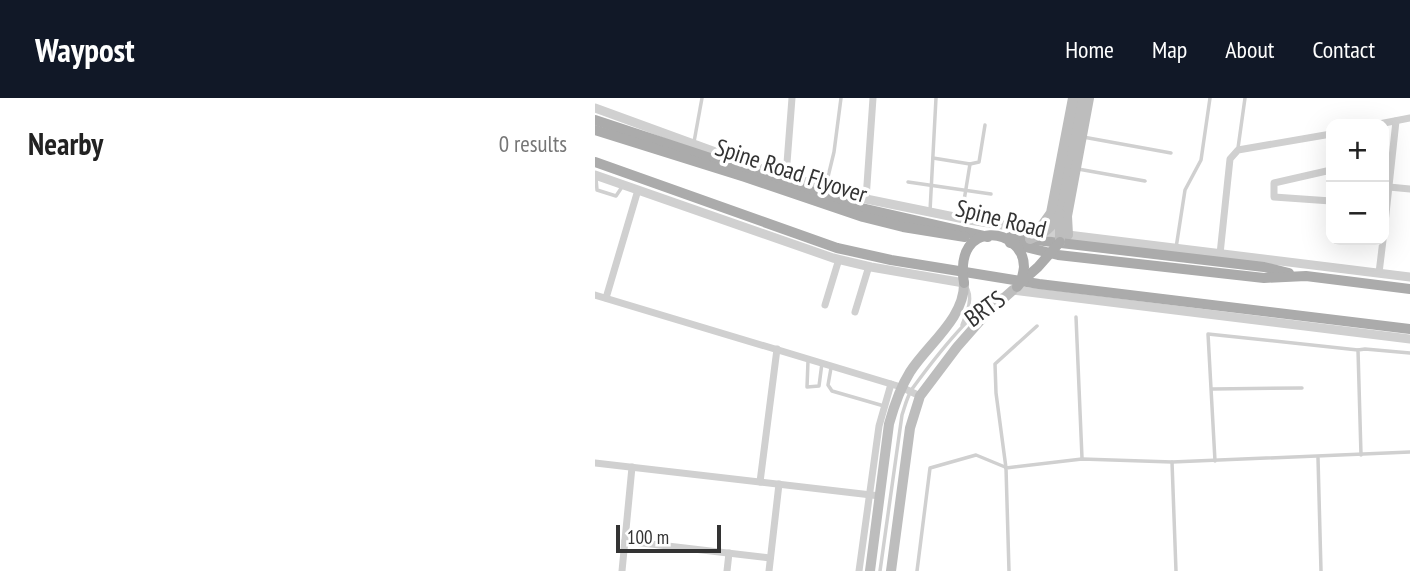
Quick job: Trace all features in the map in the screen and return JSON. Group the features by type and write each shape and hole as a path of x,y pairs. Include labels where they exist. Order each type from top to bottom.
{"main road":[{"path":"1039,230 1051,213 1073,98"},
{"path":"1064,238 1060,214 1082,98"},
{"path":"870,571 875,495 889,424 911,392 1064,238 1089,98"},
{"name":"Spine Road","path":"595,120 865,204 1058,255 1264,278 1305,276 1410,289"},
{"name":"Spine Road Flyover","path":"595,130 863,217 903,227 978,239 988,236 1064,238 1264,267 1305,276"},
{"path":"595,162 854,253 1039,284 1410,329"},
{"path":"1030,239 1052,226 1060,214"},
{"path":"1000,236 1010,241 1021,254 1024,265 1017,287"},
{"path":"891,571 910,428 910,372 958,309 964,294 963,256 978,239"}],"street":[{"path":"786,176 792,98"},
{"path":"865,204 873,98"},
{"name":"Spine Road","path":"595,108 786,176 825,187 865,204 1039,230 1064,238 1410,277"},
{"path":"1389,122 1410,118"},
{"path":"1397,121 1389,187 1410,189"},
{"path":"1220,254 1230,159 1238,150 1326,135"},
{"path":"1326,171 1274,183 1274,197 1326,201"},
{"path":"596,175 839,259 869,267 964,283"},
{"path":"606,298 638,190"},
{"path":"1379,273 1382,245"},
{"path":"825,305 839,259"},
{"path":"855,312 869,267"},
{"path":"1017,287 1410,340"},
{"path":"595,295 911,392"},
{"path":"760,482 777,349"},
{"path":"859,571 875,495 884,406 891,384"},
{"path":"595,463 875,495"},
{"path":"622,571 632,467"},
{"path":"769,571 779,484"},
{"path":"625,541 771,558"},
{"path":"727,571 729,553"}],"lane":[{"path":"694,144 702,98"},
{"path":"825,187 834,152 841,98"},
{"path":"930,212 936,98"},
{"path":"1176,249 1185,190 1201,160 1210,98"},
{"path":"1238,150 1245,98"},
{"path":"933,158 970,164 979,162 985,125"},
{"path":"1082,137 1171,153"},
{"path":"961,219 970,164"},
{"path":"1076,168 1145,181"},
{"path":"596,175 595,187 599,192 616,196 623,185"},
{"path":"908,182 991,194"},
{"name":"BRTS","path":"960,330 968,308 970,291 964,283"},
{"name":"BRTS","path":"960,330 988,301 1017,287"},
{"path":"1076,317 1082,458"},
{"path":"1009,571 1006,468 995,364 1037,326"},
{"path":"880,571 902,415 911,392 960,330"},
{"path":"1215,461 1208,334 1410,353"},
{"path":"1358,350 1361,455"},
{"path":"809,359 807,387 819,386 822,363"},
{"path":"831,366 828,385 832,391 884,406"},
{"path":"1212,389 1302,388"},
{"path":"918,571 930,468 975,455 1006,468 1082,458 1172,462 1410,452"},
{"path":"1318,457 1321,571"},
{"path":"1172,462 1177,571"}]}
